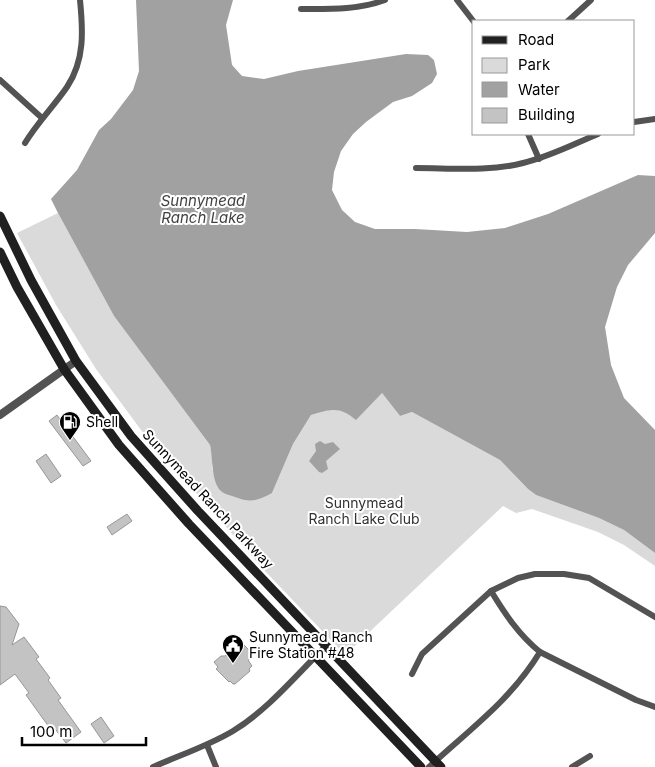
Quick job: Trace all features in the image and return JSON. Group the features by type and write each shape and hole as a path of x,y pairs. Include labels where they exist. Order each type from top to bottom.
{"main road":[{"name":"Sunnymead Ranch Parkway","path":"0,216 30,280 76,361 131,436 198,511 435,765"},
{"name":"Sunnymead Ranch Parkway","path":"0,252 17,287 64,369 119,445 189,524 421,767"}],"street":[{"path":"25,143 67,87 78,66 83,29 80,0"},
{"path":"301,9 347,8 385,0"},
{"path":"457,0 472,20"},
{"path":"569,20 591,0"},
{"path":"0,80 42,118"},
{"path":"635,122 655,118"},
{"path":"528,135 539,159"},
{"path":"416,168 491,167 522,164 539,159 596,135"},
{"path":"0,415 76,361"},
{"path":"412,674 422,654 491,591 510,582 535,574 551,573 580,576 598,583 655,617"},
{"path":"491,591 512,624 540,652 636,700 655,707"},
{"path":"153,767 207,745 235,730 261,711 326,646"},
{"path":"435,765 507,697 522,680 540,652"},
{"path":"207,745 216,767"},
{"path":"572,767 590,756"}],"green space":[{"name":"Sunnymead Ranch Lake Club","path":"58,213 114,316 210,445 212,468 218,488 272,493 293,444 311,415 334,409 346,412 382,393 400,416 412,412 500,460 536,495 599,518 624,530 655,553 655,566 624,545 598,532 532,509 516,513 503,506 345,655 266,572 144,434 96,369 56,305 17,233"}],"water":[{"name":"Sunnymead Ranch Lake","path":"136,0 233,0 226,25 232,65 242,76 264,79 298,71 406,54 428,55 434,60 437,74 432,83 412,96 393,102 366,122 353,134 341,151 334,172 332,190 342,210 355,222 375,229 467,232 505,228 548,214 638,175 655,176 655,233 628,265 617,287 605,327 611,365 624,398 655,430 655,553 624,530 599,518 536,495 500,460 412,412 400,416 382,393 356,420 345,412 335,410 311,415 293,444 272,493 250,500 241,499 221,491 215,482 210,445 114,316 51,199 77,170 99,130 111,119 133,90 139,71"},
{"path":"320,441 325,444 333,442 340,449 326,461 328,469 322,473 309,461 316,451 315,444"}],"building":[{"name":"Shell","path":"57,415 91,461 83,466 49,421"},
{"path":"46,454 61,476 51,483 36,461"},
{"path":"127,514 132,521 112,535 107,527"},
{"path":"0,606 6,607 19,624 12,645 24,637 39,657 36,659 50,678 48,680 61,698 58,700 81,732 66,743 52,725 49,727 26,695 29,693 15,674 0,685"},
{"name":"Sunnymead Ranch Fire Station #48","path":"243,644 251,652 249,654 252,656 248,660 252,666 249,669 250,671 233,684 216,669 218,667 214,662"},
{"path":"101,717 114,736 104,743 91,724"}],"place":[{"name":"Shell","path":"70,441"},
{"name":"Sunnymead Ranch Fire Station #48","path":"233,664"}]}
